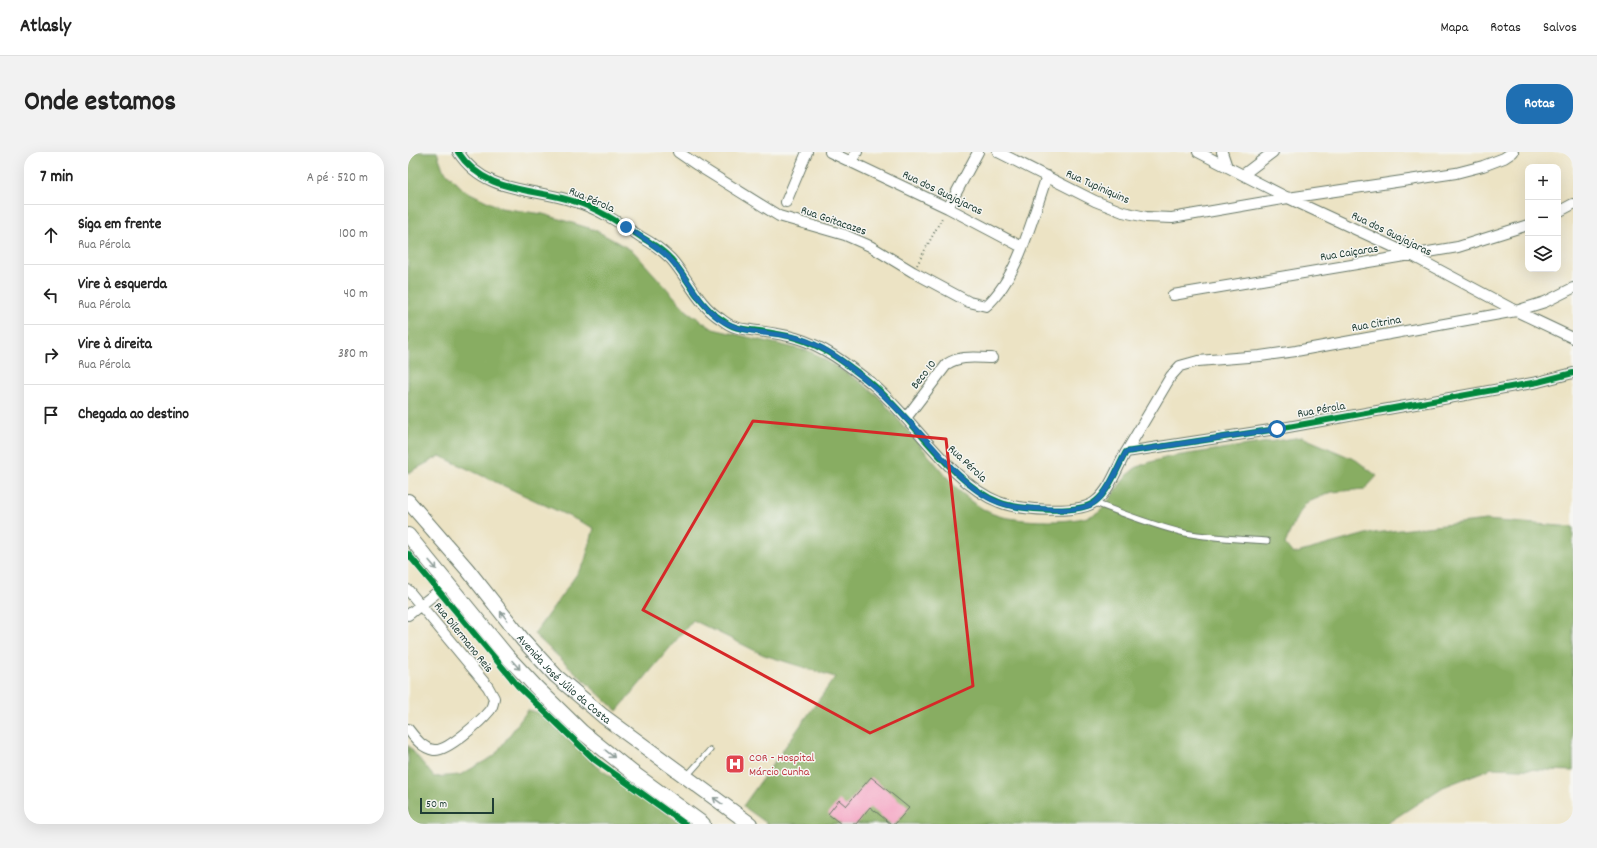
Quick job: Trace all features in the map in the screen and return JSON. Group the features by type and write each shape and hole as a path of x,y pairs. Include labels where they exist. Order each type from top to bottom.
{"main road":[{"name":"Avenida José Júlio da Costa","path":"408,501 467,569 523,640 556,676 603,716 750,824"},
{"name":"Avenida José Júlio da Costa","path":"408,535 449,583 507,656 536,688 582,732 633,773 704,824"},
{"path":"449,583 467,569"}],"street":[{"name":"Rua Pérola","path":"458,152 464,161 483,178 511,188 578,202 600,212 655,245 671,259 699,299 718,317 735,328 796,338 823,349 855,370 879,389 953,469 976,490 1000,503 1028,509 1060,510 1079,508 1095,502"},
{"name":"Rua Goitacazes","path":"678,152 779,216 845,235 870,246 913,272 969,302 986,306 998,294 1012,270 1022,247"},
{"path":"786,202 807,152"},
{"name":"Rua dos Guajajaras","path":"830,152 852,161 948,208 1022,247"},
{"path":"852,161 857,152"},
{"path":"948,208 978,152"},
{"name":"Rua Tupiniquins","path":"998,152 1095,201 1123,212 1146,217 1172,218 1456,172 1483,166 1506,154"},
{"name":"Rua dos Guajajaras","path":"1198,152 1244,174 1288,198 1411,255 1516,311 1573,338"},
{"path":"1222,152 1227,167"},
{"path":"1244,174 1273,152"},
{"path":"1022,247 1047,176"},
{"path":"1561,210 1573,204"},
{"name":"Rua Caiçaras","path":"1173,294 1458,247 1525,226"},
{"name":"Rua Citrina","path":"1126,452 1171,376 1180,366 1198,361 1252,357 1296,351 1516,311 1544,302 1573,288"},
{"name":"Beco 10","path":"906,418 948,364 954,359 992,358"},
{"name":"Rua Pérola","path":"1126,452 1277,429 1538,382 1573,373"},
{"path":"1095,502 1106,488 1126,452"},
{"path":"408,615 449,583"},
{"name":"Rua Dilermano Reis","path":"408,590 488,687 492,694 493,704 484,716 462,736 441,750 426,748 408,729"}],"lane":[{"path":"1095,502 1154,524 1184,533 1267,541"},
{"path":"685,777 710,750"}],"path":[{"path":"913,272 948,208"}],"highlighted area":[{"path":"753,421 946,439 973,686 870,733 643,610"}],"green space":[{"path":"408,152 437,152 443,169 464,190 501,208 543,214 595,230 633,251 687,311 713,329 812,352 859,381 878,396 958,490 981,508 996,515 1033,521 1064,521 1090,516 1098,512 1103,507 1129,473 1141,465 1168,457 1302,437 1356,460 1377,476 1365,489 1332,492 1306,503 1294,522 1285,544 1293,554 1366,534 1486,520 1573,527 1573,771 1492,768 1443,787 1386,824 768,824 743,806 835,677 764,655 693,620 617,711 534,634 584,564 594,528 440,456 408,473"},
{"path":"528,710 540,713 597,767 682,824 408,824 408,745 434,777 460,775 494,756"}],"building":[{"path":"871,777 909,808 895,824 891,824 870,807 856,824 841,824 828,814 839,800 846,806"}],"cycle path":[{"path":"458,152 469,166 482,176 496,183 511,188 560,197 585,205 610,217 649,242 671,259 706,306 729,325 785,335 806,341 826,351 853,369 886,396 932,448 964,480 981,493 1008,505 1049,510 1063,510 1088,505 1096,501 1105,491 1126,452 1277,429 1538,382 1573,373"},
{"path":"408,554 518,686 595,760 685,824"}],"place":[{"name":"COR - Hospital Márcio Cunha","path":"735,764"}],"route":[{"path":"626,227 655,245 671,259 699,299 718,317 735,328 796,338 823,349 855,370 879,389 953,469 976,490 1000,503 1028,509 1060,510 1089,506 1101,496 1126,452 1277,429"}]}
